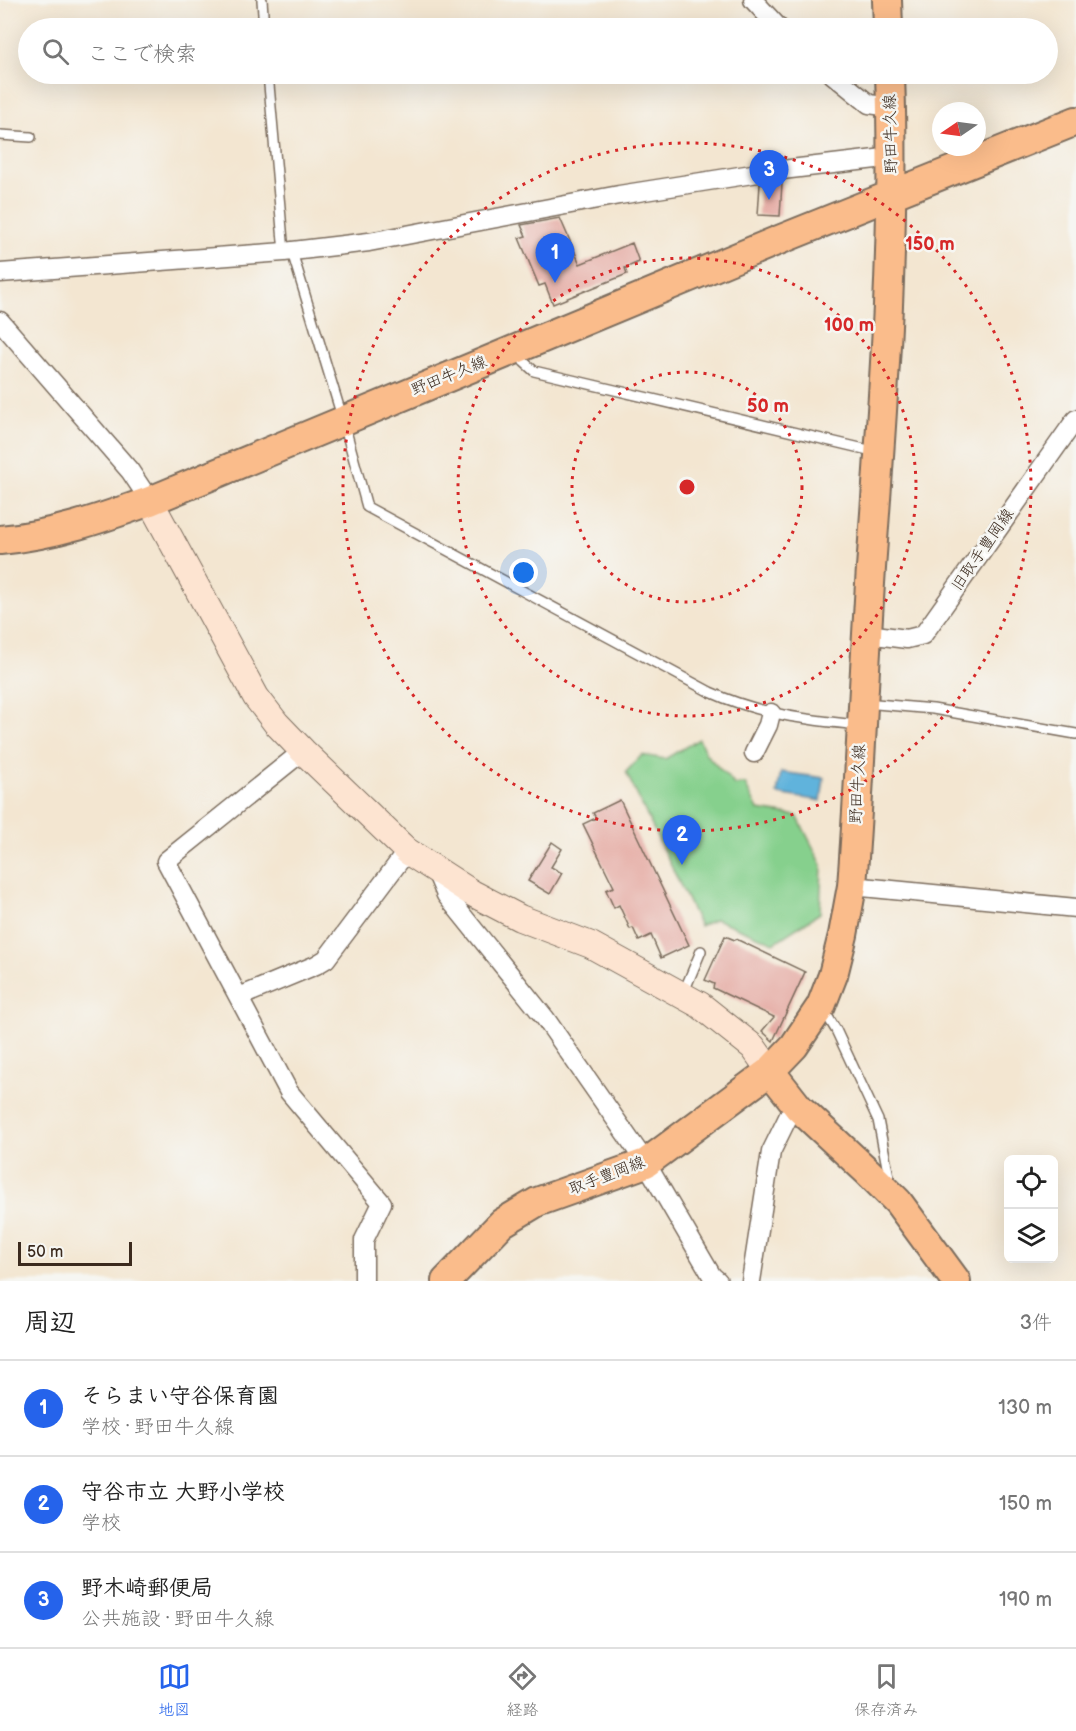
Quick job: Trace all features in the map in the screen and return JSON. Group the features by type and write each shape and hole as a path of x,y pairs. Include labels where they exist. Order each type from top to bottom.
{"main road":[{"path":"887,0 888,18"},
{"name":"野田牛久線","path":"770,1071 794,1046 821,1006 833,975 852,886 891,255 893,158 890,84"},
{"path":"892,194 1076,121"},
{"name":"野田牛久線","path":"0,540 57,532 150,501 892,194"},
{"path":"770,1071 795,1103 892,1197 956,1281"},
{"name":"取手豊岡線","path":"446,1281 502,1223 537,1202 646,1163 770,1071"}],"street":[{"path":"753,0 770,18"},
{"path":"844,84 869,104 891,106"},
{"path":"0,273 288,252 369,242 619,195 742,176 893,158"},
{"path":"0,321 130,471 150,501 256,697 303,752 406,851 472,893 520,918 591,945 683,994 715,1015 753,1047 770,1071"},
{"name":"旧取手豊岡線","path":"867,634 907,639 923,634 1076,419"},
{"path":"754,753 771,714"},
{"path":"303,752 166,861 289,1092 382,1203 364,1240 364,1281"},
{"path":"239,997 316,965 326,958 406,851"},
{"path":"435,868 446,895 545,1018 646,1163 712,1276 718,1281"},
{"path":"852,886 1076,908"},
{"path":"751,1281 771,1152 795,1103"}],"lane":[{"path":"262,0 263,18"},
{"path":"269,84 288,252 343,420 367,507 710,692 739,705 771,714 862,714 933,709 1076,734"},
{"path":"0,135 31,137"},
{"path":"517,348 524,362 534,372 879,453"},
{"path":"683,994 701,951"},
{"path":"821,1006 836,1030 878,1120 892,1197"}],"green space":[{"path":"699,739 706,754 735,785 745,784 758,810 797,816 822,865 820,913 774,943 716,919 700,926 626,772 642,755 665,759"}],"water":[{"path":"781,772 824,778 821,801 777,794"}],"building":[{"path":"782,183 780,216 758,215 760,184"},
{"path":"560,218 580,264 632,243 639,262 625,268 627,274 553,304 545,284 539,286 519,238 526,236 521,225"},
{"path":"620,800 689,945 661,958 651,935 639,941 633,928 630,929 619,905 614,908 606,890 614,887 583,824 596,818 593,813"},
{"path":"552,842 562,849 551,867 562,873 550,894 528,881"},
{"path":"725,936 805,972 773,1041 762,1031 774,1017 713,988 714,984 705,980"}],"place":[{"name":"野木崎郵便局","path":"769,200"},
{"name":"そらまい守谷保育園","path":"555,283"},
{"name":"守谷市立 大野小学校","path":"682,865"}]}
